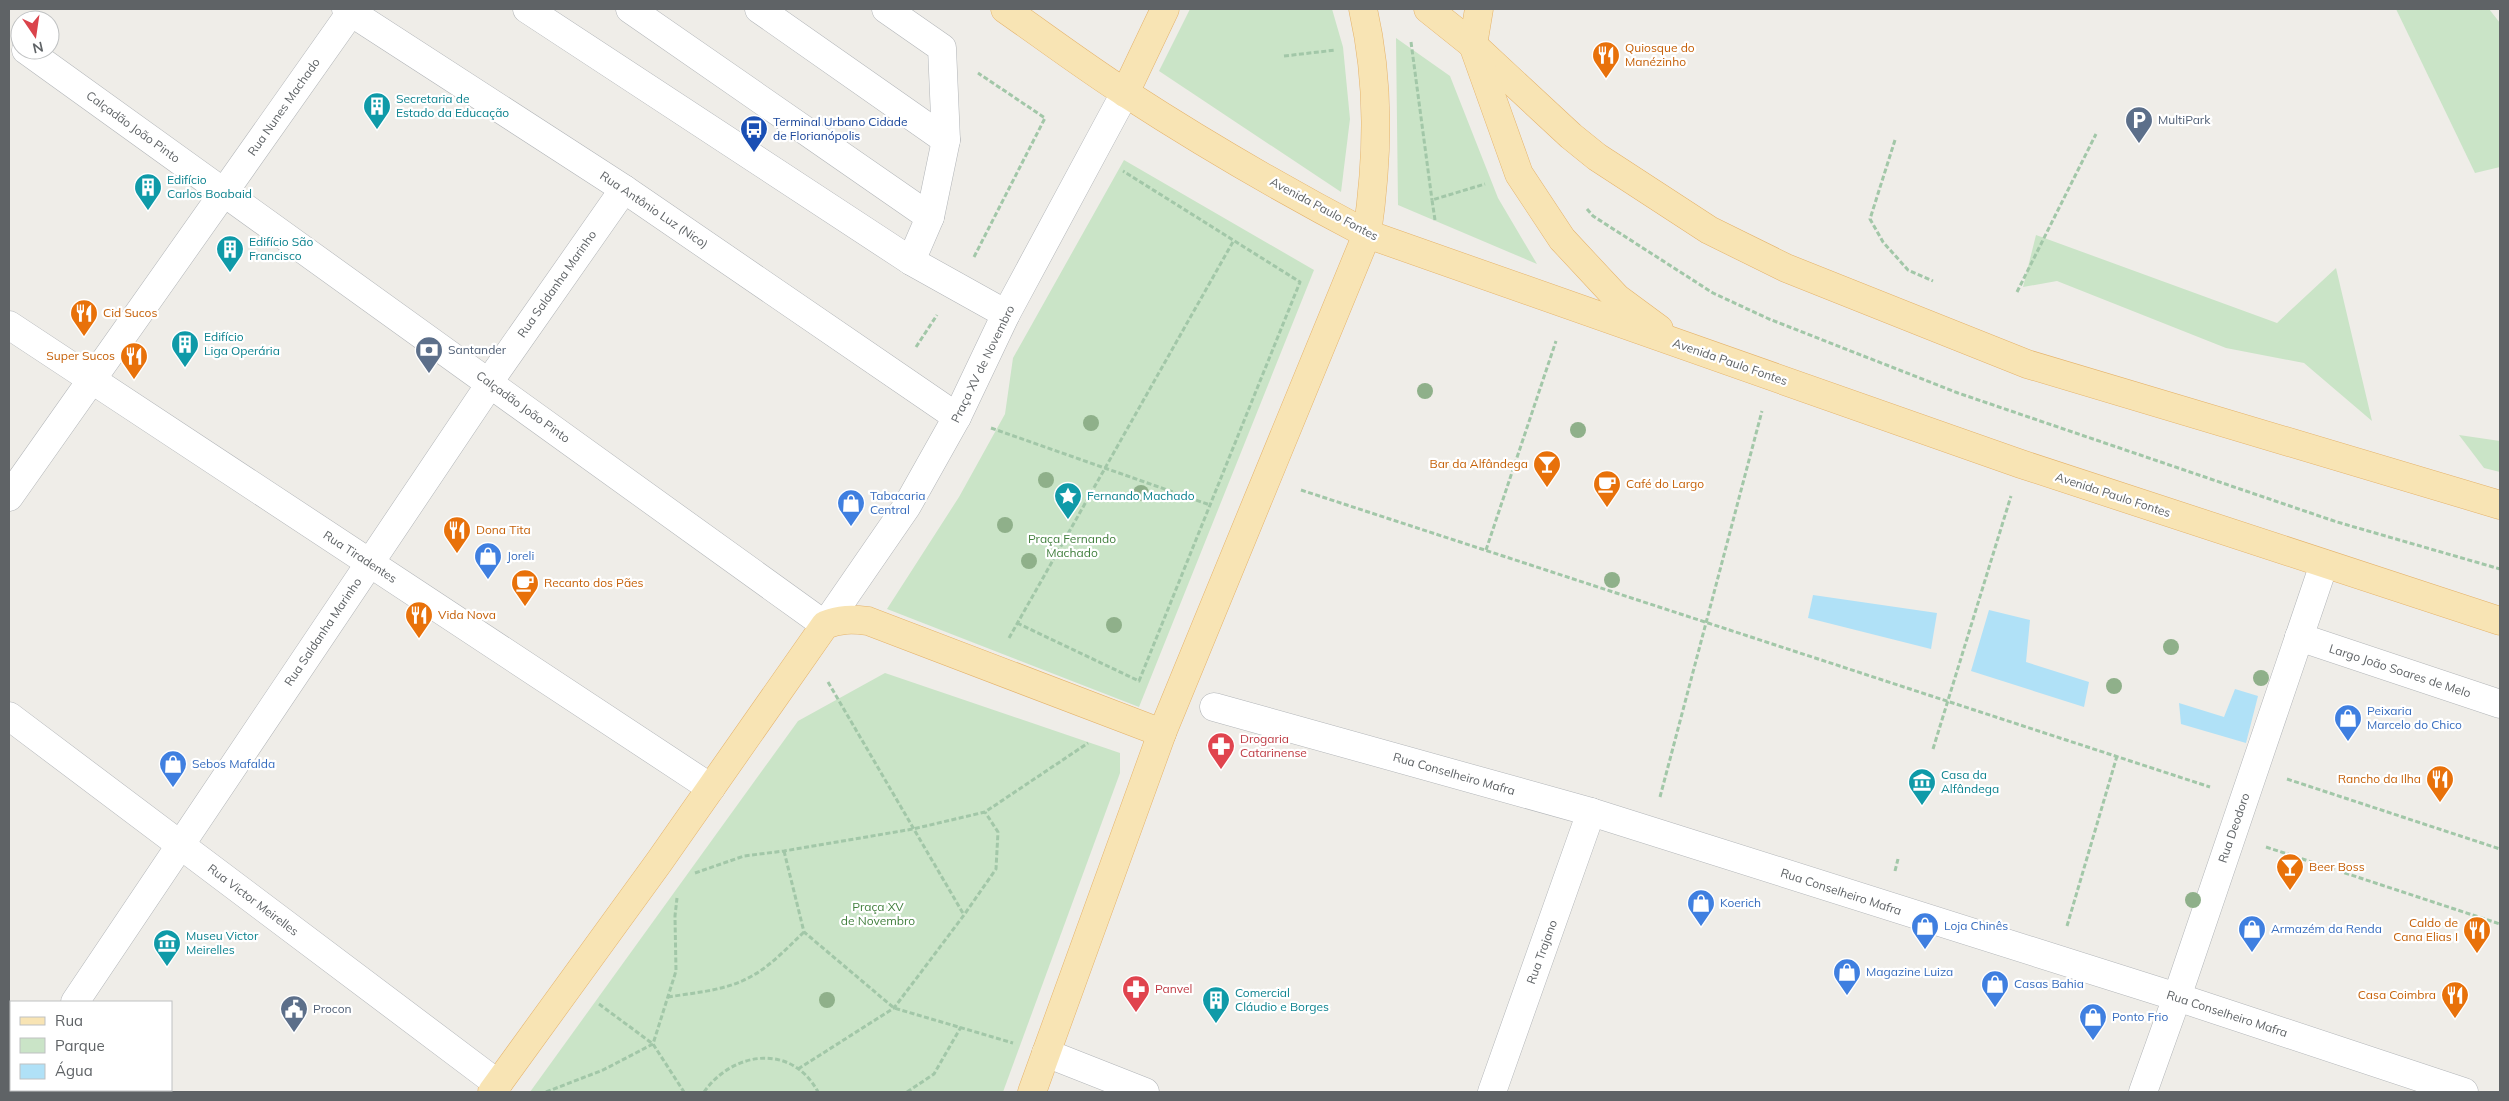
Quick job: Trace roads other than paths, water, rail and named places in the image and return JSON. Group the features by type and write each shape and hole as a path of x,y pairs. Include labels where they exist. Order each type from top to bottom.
{"main road":[{"name":"Avenida Paulo Fontes","path":"1005,9 1125,93 1286,191 1367,234 2021,464 2500,621"},
{"path":"1125,93 1165,9"},
{"path":"1032,1092 1034,1050 1162,732 1367,234 1375,175 1377,115 1372,46 1364,9"},
{"path":"1428,9 1473,45 1571,136 1597,157 1710,230 1786,268 2027,364 2500,505"},
{"path":"1479,9 1473,45 1519,174 1562,239 1617,298 1682,346"},
{"path":"825,625 836,620 868,621 1162,732"},
{"name":"Praça XV de Novembro","path":"495,1088 711,788 825,625"}],"street":[{"path":"528,9 911,261 1006,314"},
{"path":"630,9 930,217"},
{"path":"759,9 946,140"},
{"path":"886,9 942,48 946,140 930,217 911,261"},
{"name":"Rua Antônio Luz (Nico)","path":"349,10 624,189 958,417"},
{"name":"Rua Nunes Machado","path":"9,497 349,10"},
{"name":"Calçadão João Pinto","path":"40,60 825,625"},
{"name":"Praça XV de Novembro","path":"825,625 907,506 958,417 1006,314 1125,93"},
{"name":"Rua Saldanha Marinho","path":"76,1001 490,384 496,372 624,189"},
{"name":"Rua Tiradentes","path":"9,325 711,788"},
{"name":"Rua Deodoro","path":"2143,1092 2324,564"},
{"name":"Largo João Soares de Melo","path":"2299,637 2500,704"},
{"name":"Rua Conselheiro Mafra","path":"1214,707 1591,812 2177,997 2464,1092"},
{"name":"Rua Victor Meirelles","path":"9,716 495,1088"},
{"name":"Rua Trajano","path":"1492,1092 1591,812"},
{"path":"1034,1050 1145,1092"}],"water":[{"path":"1813,595 1937,613 1931,649 1808,618"},
{"path":"1989,610 2030,620 2026,662 2089,682 2084,707 1971,671"},
{"path":"2235,689 2258,696 2246,743 2181,724 2179,703 2224,717"}],"place":[{"name":"Quiosque do Manézinho","path":"1606,79"},
{"name":"Secretaria de Estado da Educação","path":"377,130"},
{"name":"MultiPark","path":"2139,144"},
{"name":"Terminal Urbano Cidade de Florianópolis","path":"754,153"},
{"name":"Edifício Carlos Boabaid","path":"148,211"},
{"name":"Edifício São Francisco","path":"230,273"},
{"name":"Cid Sucos","path":"84,337"},
{"name":"Edifício Liga Operária","path":"185,368"},
{"name":"Santander","path":"429,374"},
{"name":"Super Sucos","path":"134,380"},
{"name":"Bar da Alfândega","path":"1547,488"},
{"name":"Café do Largo","path":"1607,508"},
{"name":"Fernando Machado","path":"1068,520"},
{"name":"Tabacaria Central","path":"851,527"},
{"name":"Dona Tita","path":"457,554"},
{"name":"Joreli","path":"488,580"},
{"name":"Recanto dos Pães","path":"525,607"},
{"name":"Vida Nova","path":"419,639"},
{"name":"Peixaria Marcelo do Chico","path":"2348,742"},
{"name":"Drogaria Catarinense","path":"1221,770"},
{"name":"Sebos Mafalda","path":"173,788"},
{"name":"Rancho da Ilha","path":"2440,803"},
{"name":"Casa da Alfândega","path":"1922,806"},
{"name":"Beer Boss","path":"2290,891"},
{"name":"Koerich","path":"1701,927"},
{"name":"Loja Chinês","path":"1925,950"},
{"name":"Armazém da Renda","path":"2252,953"},
{"name":"Caldo de Cana Elias I","path":"2477,954"},
{"name":"Museu Victor Meirelles","path":"167,967"},
{"name":"Magazine Luiza","path":"1847,996"},
{"name":"Casas Bahia","path":"1995,1008"},
{"name":"Panvel","path":"1136,1013"},
{"name":"Casa Coimbra","path":"2455,1019"},
{"name":"Comercial Cláudio e Borges","path":"1216,1024"},
{"name":"Procon","path":"294,1033"},
{"name":"Ponto Frio","path":"2093,1041"}],"park label":[{"name":"Praça Fernando Machado","path":"1072,546"}]}
